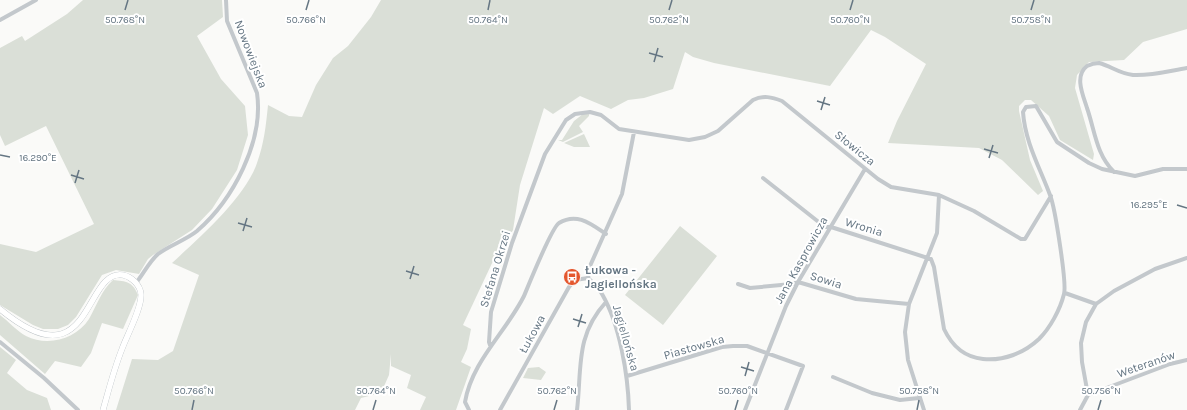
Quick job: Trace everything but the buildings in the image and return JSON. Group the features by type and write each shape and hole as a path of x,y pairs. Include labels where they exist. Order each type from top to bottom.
{"street":[{"path":"0,20 36,0"},
{"name":"Nowowiejska","path":"136,283 151,262 159,254 197,231 216,210 243,171 250,150 258,106 257,93 227,21 226,0"},
{"path":"1114,172 1101,156 1098,147 1080,82 1082,71 1090,64 1094,63 1121,73 1133,75 1151,74 1187,68"},
{"name":"Słowicza","path":"634,132 689,140 705,137 718,131 753,100 760,97 769,97 782,101 865,169 891,187 939,195 974,211 1021,239 1025,239 1051,196"},
{"path":"928,258 932,261 934,267 944,330 948,338 960,351 976,358 995,359 1008,357 1032,344 1050,325 1065,293 1057,228 1051,196 1034,160 1030,147 1022,112 1026,107 1036,106 1057,142 1089,163 1106,171 1134,176 1163,169 1187,169"},
{"name":"Stefana Okrzei","path":"490,346 491,312 496,292 545,154 566,120 581,112 601,115 619,129 634,132"},
{"path":"588,278 590,266 606,234 622,194 634,132"},
{"name":"Jana Kasprowicza","path":"745,410 775,330 798,282 865,169"},
{"name":"Wronia","path":"763,178 825,227 831,227 928,258"},
{"path":"924,410 919,398 906,347 905,332 909,304 937,233 939,195"},
{"path":"466,409 466,395 471,382 490,346 521,302 556,225 570,218 579,218 606,234"},
{"path":"1080,410 1088,395 1082,362 1081,343 1086,322 1096,304 1114,291 1155,270 1187,258"},
{"path":"0,309 36,332 49,335 60,334 70,330 83,318 97,292 106,280 117,275 124,275 131,278 136,283 140,294 139,305 114,372 103,410"},
{"name":"Jagiellońska","path":"588,278 602,293 612,317 627,376 629,410"},
{"name":"Łukowa","path":"500,410 569,287 575,280 588,278"},
{"name":"Sowia","path":"738,284 750,288 792,284 798,282 856,299 909,304"},
{"path":"1065,293 1096,304"},
{"path":"577,410 582,344 593,322 606,302"},
{"path":"0,342 44,378 78,410"},
{"name":"Piastowska","path":"627,376 722,347 747,346 803,366 786,410"},
{"name":"Weteranów","path":"1088,395 1170,364 1187,360"},
{"path":"834,377 872,393 900,400 919,398"}],"shaded area":[{"path":"83,0 222,0 223,17 197,36 221,79 245,106 248,135 237,170 212,209 192,230 148,259 139,274 116,270 102,275 76,317 68,325 58,329 43,329 33,325 0,305 0,244 36,252 94,224 46,126 5,146 0,135 0,48 22,36 25,41 67,14"},
{"path":"381,0 1187,0 1187,29 1143,42 1124,60 1089,62 1077,75 1075,88 1094,154 1093,160 1060,140 1049,116 1031,100 1025,100 1019,106 1030,160 1043,191 1038,195 1002,160 979,148 888,143 897,121 926,64 885,37 871,30 830,86 714,63 693,57 685,52 673,89 644,98 628,100 611,109 580,96 553,114 544,108 520,185 513,230 495,263 493,261 463,325 471,329 467,349 461,362 471,367 456,410 420,410 426,397 407,388 411,375 391,366 391,354 389,375 381,393 361,398 355,410 116,410 132,359 158,360 173,351 199,275 172,263 220,217 242,190 251,176 261,149 268,105 289,116 302,117 316,85 333,58 348,46 371,17"},
{"path":"583,114 589,114 589,116 579,126 583,132 563,142 558,140 562,140 574,121"},
{"path":"584,134 590,147 574,147 564,143"},
{"path":"680,226 717,256 663,325 625,295"},
{"path":"113,280 128,283 134,287 138,295 123,329 102,323 91,353 81,367 55,361 45,374 0,335 0,315 23,334 34,339 52,341 69,336 77,332 89,319 102,293"},
{"path":"0,347 16,360 7,373 27,390 47,398 51,410 0,410"},
{"path":"539,367 546,372 541,380 523,378 528,368"}],"place":[{"name":"Łukowa - Jagiellońska","path":"572,277"}]}
